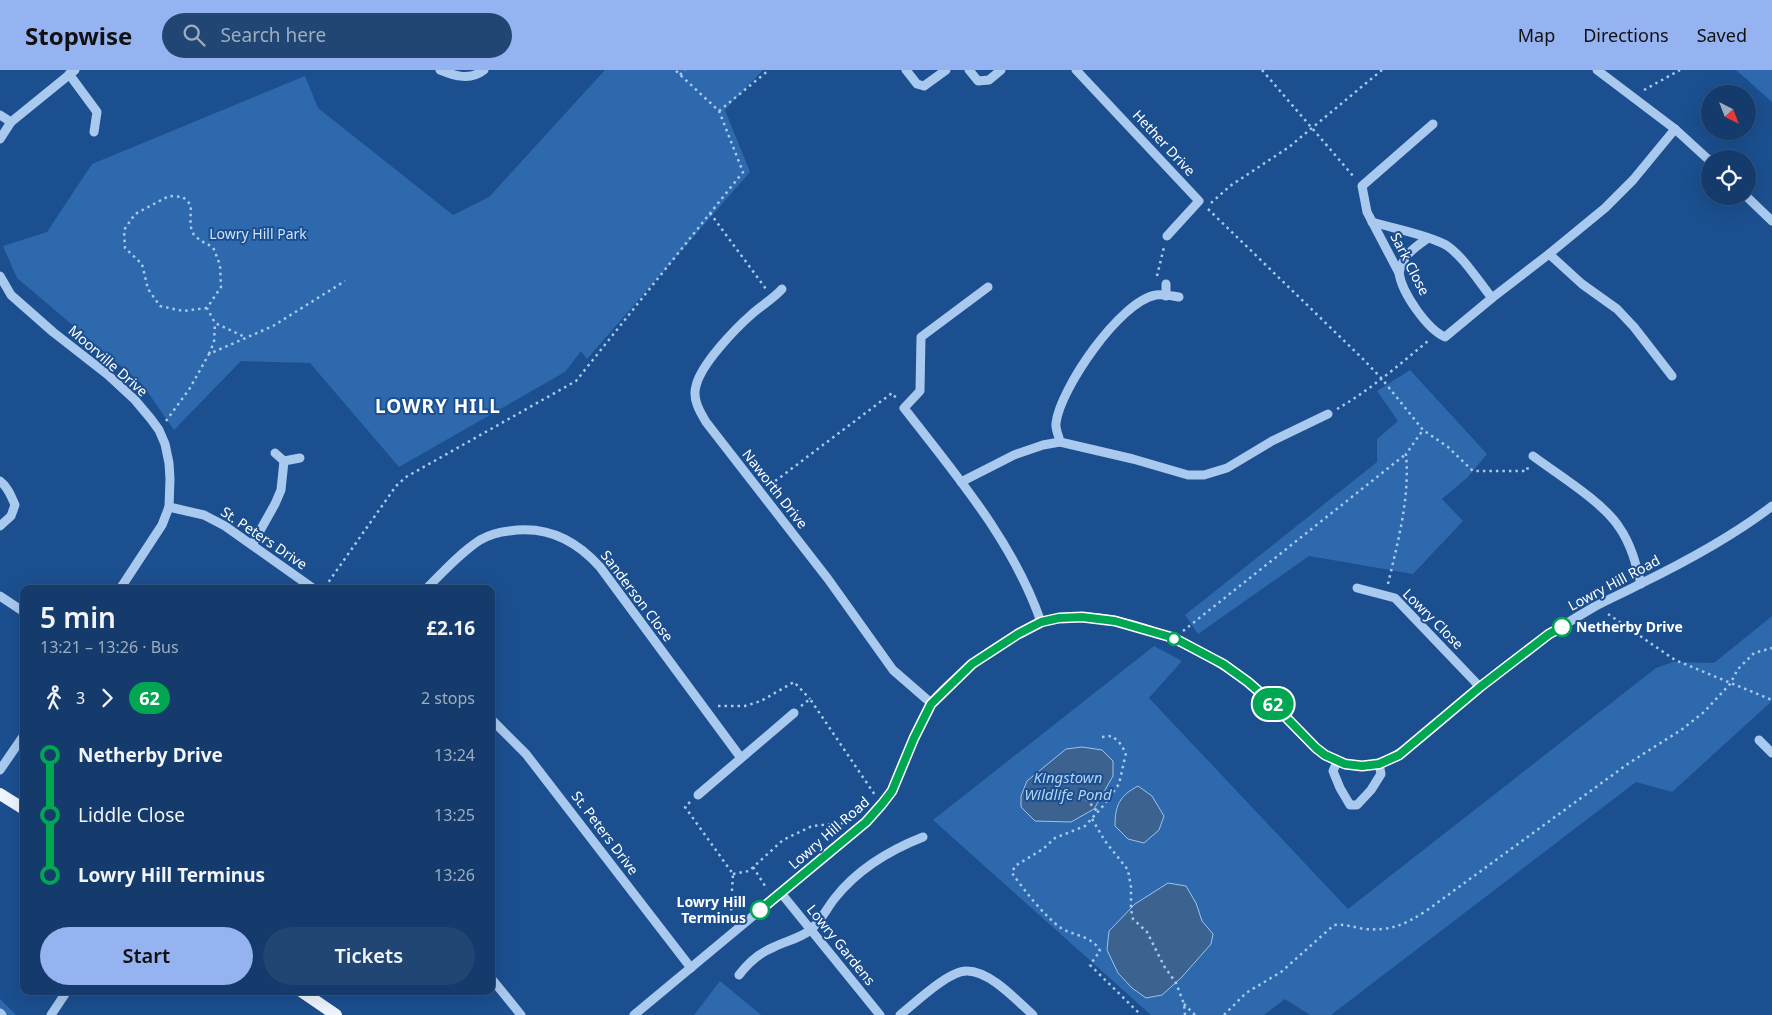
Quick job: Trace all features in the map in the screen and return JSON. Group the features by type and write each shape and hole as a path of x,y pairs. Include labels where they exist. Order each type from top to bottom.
{"main road":[{"path":"2,799 20,807"},
{"path":"307,995 336,1015"}],"street":[{"path":"440,70 457,76 469,77 477,75 484,70"},
{"path":"906,70 917,84 924,86 946,70"},
{"path":"969,70 978,81 989,80 1001,70"},
{"name":"Hether Drive","path":"1076,70 1199,201 1167,236"},
{"path":"1598,70 1674,129 1701,153"},
{"path":"0,139 11,122 72,72 97,112 94,132"},
{"path":"0,115 11,122"},
{"path":"1362,186 1433,124"},
{"path":"1437,334 1445,337 1605,208 1632,180 1674,129"},
{"name":"Sark Close","path":"1362,186 1368,212 1399,273 1401,284 1424,319 1437,334"},
{"path":"1755,205 1772,221"},
{"name":"Sark Close","path":"1372,222 1446,245 1456,254 1492,298"},
{"path":"1399,273 1401,263 1408,254 1428,238"},
{"path":"1549,254 1582,284 1617,309 1634,327 1672,376"},
{"name":"Moorville Drive","path":"0,276 11,295 135,400 159,430 165,444 170,479 168,507 162,526 123,585"},
{"path":"1166,284 1166,296"},
{"path":"988,287 921,337 920,391 904,408 961,482 1003,541 1032,596 1041,622"},
{"name":"Naworth Drive","path":"782,289 773,299 752,314 707,362 695,387 697,405 706,422 828,579 893,670 931,704"},
{"path":"1060,442 1055,425 1060,407 1094,347 1111,328 1143,300 1156,295 1179,297"},
{"path":"961,482 1014,455 1043,445 1060,442 1124,457 1188,476 1204,475 1227,468 1272,442 1328,414"},
{"path":"275,453 284,461"},
{"path":"1533,456 1602,507 1618,525 1634,557 1641,584"},
{"path":"284,461 300,458"},
{"path":"252,545 256,534 275,504 281,490 284,461"},
{"path":"0,481 11,494 15,505 11,516 0,526"},
{"name":"Lowry Hill Road","path":"634,1015 866,822 892,791 914,738 931,704 972,664 1018,634 1041,622 1059,618 1091,618 1115,621 1174,638 1223,664 1248,682 1272,703 1316,748 1337,762 1362,766 1379,764 1399,755 1480,687 1549,634 1596,606 1692,557 1758,517 1772,506"},
{"name":"St. Peters Drive","path":"168,507 204,515 225,526 308,585"},
{"name":"Sanderson Close","path":"430,585 463,553 482,539 497,532 518,529 539,530 571,541 590,555 600,567 741,758"},
{"name":"Lowry Close","path":"1357,588 1395,598 1480,687"},
{"path":"0,596 20,609"},
{"path":"698,795 794,713"},
{"name":"St. Peters Drive","path":"495,723 526,754 691,968"},
{"path":"1760,740 1772,753"},
{"path":"0,770 20,741"},
{"path":"1337,762 1333,771 1350,805 1357,805 1371,790 1381,774 1379,764"},
{"path":"739,975 749,962 772,947 800,937 812,929 821,920 836,897 873,863 904,844 923,837"},
{"name":"Lowry Gardens","path":"778,896 812,929 880,1015"},
{"path":"900,1015 942,981 958,972 966,970 981,974 997,983 1033,1015"},
{"path":"495,983 521,1015"},
{"path":"51,1015 64,995"}],"path":[{"path":"327,585 396,486 406,477 576,381 743,172 718,111 675,70"},
{"path":"680,75 685,70"},
{"path":"718,111 769,70"},
{"path":"1262,70 1362,186"},
{"path":"1382,70 1289,147 1230,186 1206,208 1236,235 1382,379 1423,430 1448,447 1473,471 1527,471"},
{"path":"1633,96 1680,70"},
{"path":"169,196 183,197 191,205 191,230 198,240 213,247 220,265 221,287 207,308 183,311 160,306 148,290 142,264 124,248 124,230 135,214 169,196"},
{"path":"710,213 773,299"},
{"path":"1156,295 1156,280 1167,236"},
{"path":"209,354 273,326 345,281"},
{"path":"159,430 190,388 214,342 215,323 207,308"},
{"path":"215,323 245,337"},
{"path":"1328,414 1356,398 1382,379 1437,334"},
{"path":"761,492 892,393 904,408"},
{"path":"1174,638 1406,454 1423,430"},
{"path":"1386,596 1402,523 1408,474 1406,454"},
{"path":"1596,606 1675,660 1772,700"},
{"path":"1224,1015 1246,993 1281,972 1334,925 1345,924 1363,928 1389,929 1407,923 1493,863 1629,763 1681,730 1704,712 1730,684 1738,668 1754,653 1772,648"},
{"path":"701,705 717,707 746,706 761,701 794,682 810,699 882,804"},
{"path":"794,713 810,699"},
{"path":"1102,737 1112,736 1119,742 1126,753 1119,784 1085,826 1055,838 1043,849 1015,866 1012,873 1045,913 1062,928 1094,942 1100,951 1090,965 1141,1015"},
{"path":"698,795 685,807 734,874 731,907 733,932"},
{"path":"1086,799 1098,812"},
{"path":"1092,819 1128,870 1133,919 1147,932 1164,966 1176,983 1184,1004 1185,1015"},
{"path":"734,874 749,871 783,840 812,826 866,822"},
{"path":"753,867 778,896"},
{"path":"1184,1004 1194,1015"}],"green space":[{"name":"Lowry Hill Park","path":"605,70 763,70 725,110 750,172 587,359 581,351 565,372 399,467 310,363 241,361 174,430 142,384 17,278 3,246 47,232 92,164 305,76 318,108 453,215 489,197"},
{"path":"1736,70 1772,70 1772,102 1756,88 1756,85 1753,85"},
{"path":"1410,370 1487,454 1468,477 1442,499 1463,521 1413,574 1309,556 1198,634 1185,615 1377,462 1377,439 1398,421 1377,391"},
{"path":"1772,616 1772,701 1672,792 1636,782 1331,1015 1310,1015 1285,999 1264,1015 1151,1015 933,820 1154,646 1182,661 1149,698 1348,909 1656,668 1673,662 1714,663"},
{"path":"720,981 761,1015 694,1015"},
{"path":"0,999 16,1015 0,1015"}],"water":[{"name":"Kingstown Wildlife Pond","path":"1082,747 1102,750 1113,761 1113,776 1094,809 1071,822 1035,821 1021,807 1021,796 1027,781 1066,749"},
{"path":"1138,786 1152,796 1164,816 1159,830 1144,843 1128,839 1115,826 1119,802 1126,794"},
{"path":"1168,883 1186,886 1196,903 1202,921 1213,934 1211,944 1181,978 1162,995 1146,998 1132,988 1118,973 1107,950 1109,931 1135,904"}],"bus line":[{"name":"62","path":"760,910 866,822 882,804 892,791 914,738 931,704 972,664 1018,634 1041,622 1059,618 1082,617 1115,621 1174,638 1223,664 1248,682 1325,755 1337,762 1362,766 1379,764 1399,755 1480,687 1549,634 1562,627"}],"place":[{"name":"Netherby Drive","path":"1562,627"},
{"name":"Lowry Hill Terminus","path":"760,910"}],"district":[{"name":"LOWRY HILL","path":"438,406"}]}
